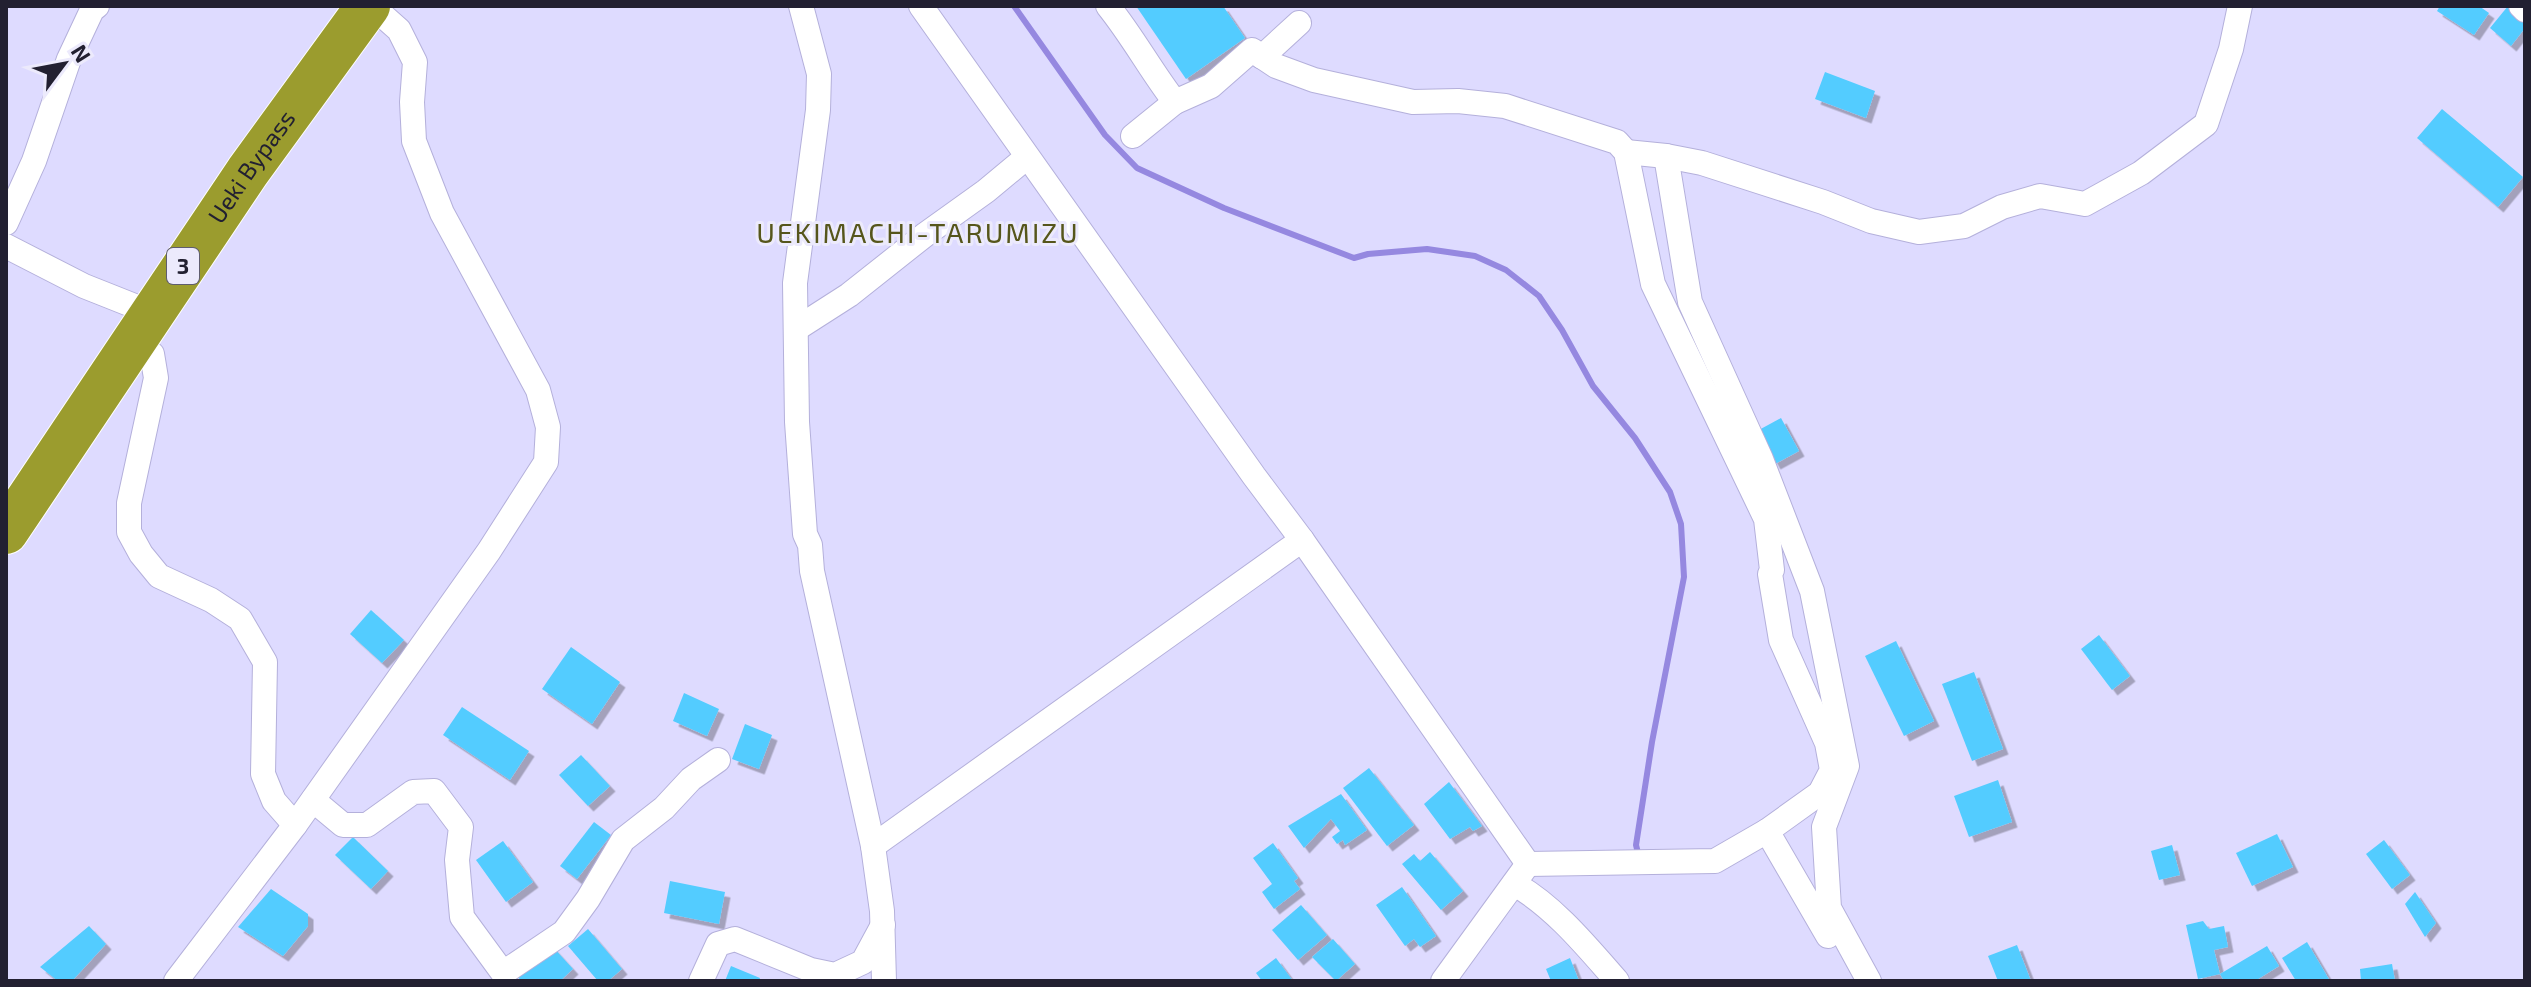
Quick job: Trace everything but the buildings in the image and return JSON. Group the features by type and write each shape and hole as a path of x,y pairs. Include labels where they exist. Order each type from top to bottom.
{"highway":[{"name":"Ueki Bypass","path":"6,532 248,171 370,6"}],"street":[{"path":"6,223 34,161 69,59 92,10 97,6"},
{"path":"176,981 313,800 489,551 546,462 548,427 538,390 442,213 414,141 412,102 415,62 399,30 370,6"},
{"path":"801,6 819,74 818,110 795,283 797,422 805,534 810,545 815,585 873,846 883,925 884,981"},
{"path":"921,6 1302,540 1521,874 1526,890 1580,940 1617,981"},
{"path":"1108,6 1132,36 1175,102"},
{"path":"1626,152 1702,163 1871,221 1919,232 1964,226 2002,207 2040,196 2085,204 2141,173 2206,124 2231,49 2240,6"},
{"path":"1262,57 1299,23"},
{"path":"1133,136 1175,102 1211,86 1252,50 1276,66 1314,80 1413,102 1458,101 1505,106 1617,142 1626,152 1653,284 1766,519 1770,574 1781,640 1827,743 1832,770 1820,793 1767,831 1715,861 1521,874"},
{"path":"1666,156 1690,302 1761,459 1812,591 1847,766 1824,827 1829,908 1869,981"},
{"path":"796,329 849,295 1027,157"},
{"path":"6,246 84,286 143,326 156,378 129,503 129,532 141,554 159,576 211,600 240,619 265,662 263,774 274,801 295,825"},
{"path":"873,846 1302,540"},
{"path":"313,800 343,825 367,825 413,792 434,791 461,827 457,860 462,917 506,977 564,932 623,840 664,808 691,779 718,760"},
{"path":"1767,831 1854,981"},
{"path":"1443,981 1521,874"},
{"path":"701,981 718,944 735,939 811,970 835,975 863,962 883,925"}],"waterway":[{"path":"1014,6 1105,135 1137,168 1224,208 1354,258 1427,249 1475,256 1506,270 1539,296 1593,386 1635,438 1670,492 1681,524 1684,577 1652,742 1636,845 1639,857"}],"district":[{"name":"UEKIMACHI-TARUMIZU","path":"918,233"}]}
